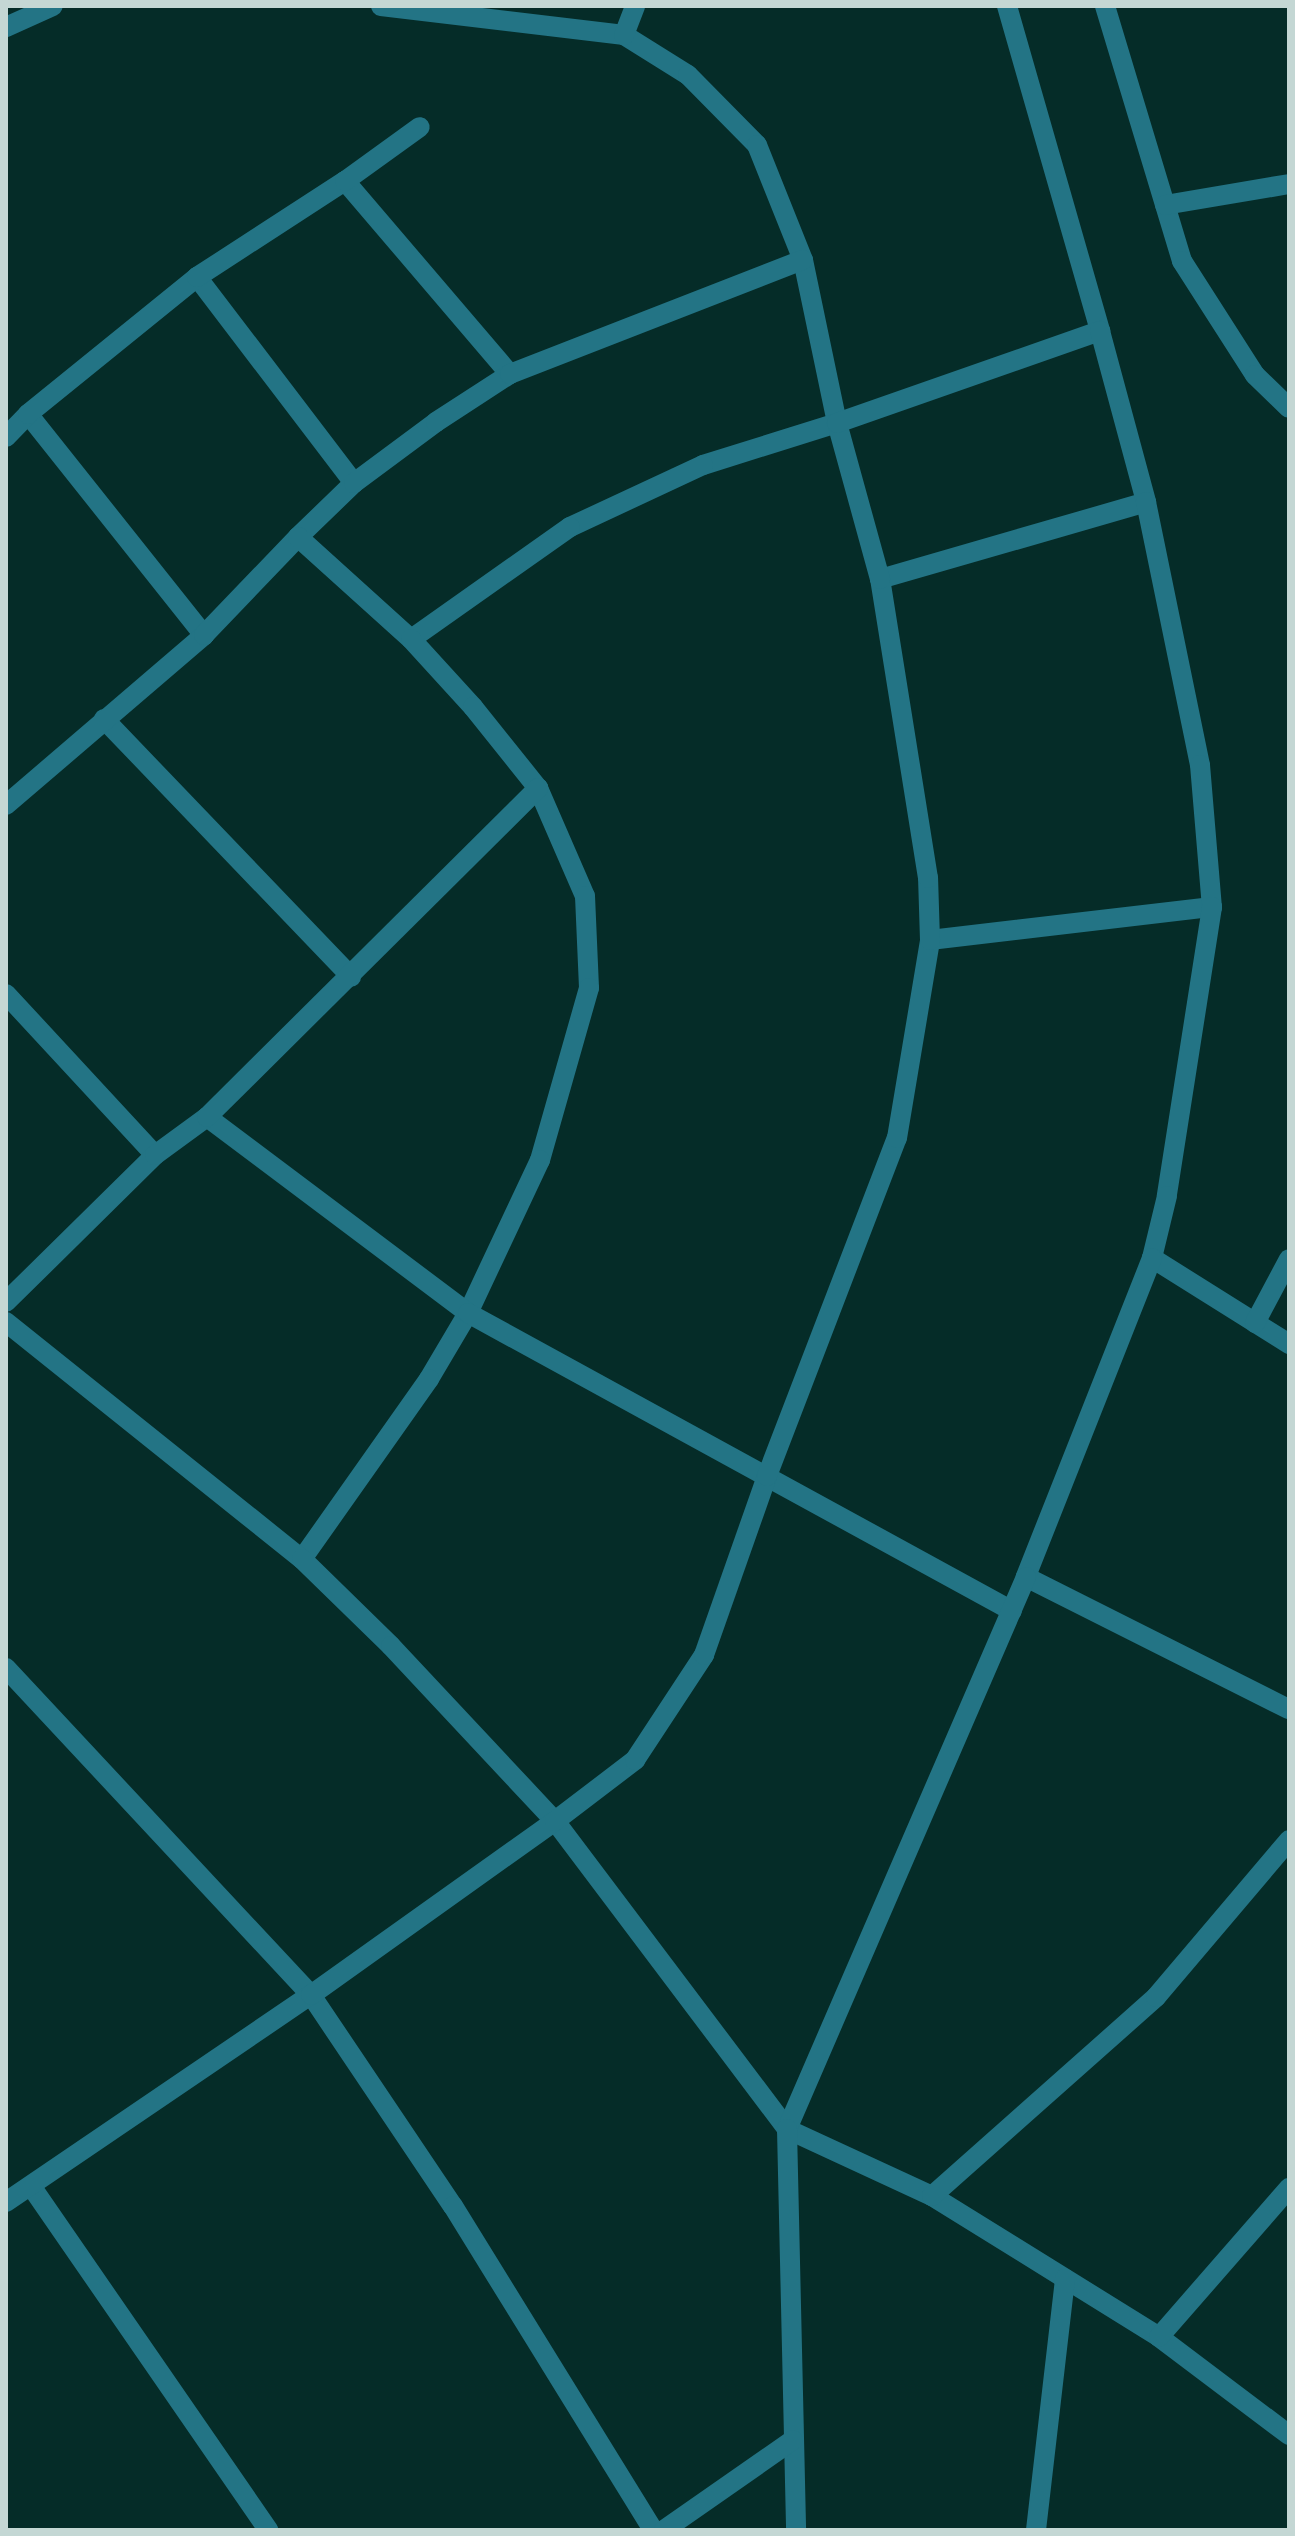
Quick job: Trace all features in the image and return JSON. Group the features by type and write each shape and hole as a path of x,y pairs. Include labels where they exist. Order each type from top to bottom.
{"street":[{"path":"6,27 53,6"},
{"path":"6,2202 311,1995 555,1821 635,1760 704,1655 767,1476 897,1138 930,940 928,878 880,579 837,423 803,260 757,145 688,75 624,35 381,6"},
{"path":"624,35 635,6"},
{"path":"796,2530 787,2129 1012,1611 1152,1258 1167,1196 1212,907 1200,765 1146,502 1007,6"},
{"path":"1105,6 1182,261 1255,375 1289,408"},
{"path":"6,437 28,414 197,277 345,181 420,127"},
{"path":"345,181 510,374"},
{"path":"1165,205 1289,184"},
{"path":"6,805 204,635 354,483 436,422 510,374 803,260"},
{"path":"197,277 354,483"},
{"path":"411,639 570,527 703,465 837,423 1100,331"},
{"path":"28,414 204,635"},
{"path":"880,579 1146,502"},
{"path":"298,537 411,639 473,707 538,788 585,896 589,988 540,1160 468,1313 429,1379 302,1559"},
{"path":"104,719 351,977"},
{"path":"6,1302 155,1155 207,1117 538,788"},
{"path":"930,940 1212,907"},
{"path":"6,994 155,1155"},
{"path":"207,1117 468,1313 1012,1611"},
{"path":"1152,1258 1289,1344"},
{"path":"1255,1323 1289,1259"},
{"path":"6,1322 302,1559 391,1646 555,1821 787,2129 932,2196 1159,2337 1289,2435"},
{"path":"1026,1577 1289,1709"},
{"path":"6,1668 311,1995 453,2206 653,2530"},
{"path":"932,2196 1156,1997 1289,1840"},
{"path":"31,2186 268,2530"},
{"path":"1159,2337 1289,2188"},
{"path":"1036,2530 1065,2279"},
{"path":"664,2530 793,2440"}]}
